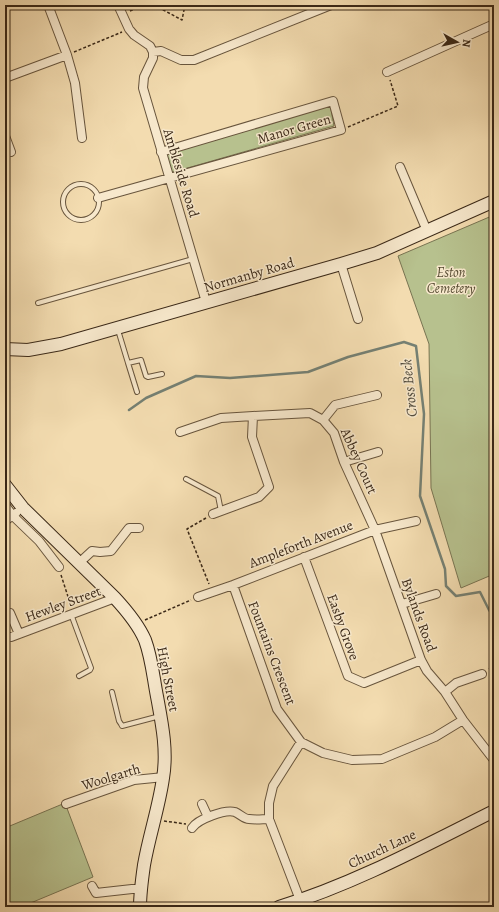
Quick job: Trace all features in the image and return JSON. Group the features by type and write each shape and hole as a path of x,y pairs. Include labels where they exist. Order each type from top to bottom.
{"street":[{"path":"48,5 67,55 75,83 82,138"},
{"path":"118,5 129,29 134,35 150,46 153,52 161,51 181,60 194,60 331,5"},
{"path":"387,72 494,24"},
{"name":"Ambleside Road","path":"153,52 153,58 144,77 143,88 206,302"},
{"path":"5,78 67,55"},
{"name":"Manor Green","path":"98,198 341,130 333,101 161,152"},
{"path":"5,136 11,152"},
{"path":"400,167 427,231"},
{"name":"Normanby Road","path":"5,349 28,350 61,344 378,253 494,201"},
{"path":"341,264 358,319"},
{"path":"323,420 335,406 377,395"},
{"name":"Abbey Court","path":"180,432 221,418 310,413 323,420 334,433 344,462 375,530"},
{"path":"213,514 259,497 269,487 252,438 253,416"},
{"path":"344,462 378,452"},
{"name":"High Street","path":"5,485 23,508 128,611 145,640 151,662 165,752 164,777 144,864 140,889 140,907"},
{"path":"5,505 13,516 39,541 59,567"},
{"path":"5,521 23,508"},
{"name":"Ampleforth Avenue","path":"198,597 375,530 416,521"},
{"path":"79,563 92,551 111,551 130,528 139,528"},
{"name":"Bylands Road","path":"375,530 421,660 427,671 445,692 463,720 494,760"},
{"name":"Easby Grove","path":"304,557 348,676 364,683 421,660"},
{"name":"Fountains Crescent","path":"233,585 277,709 301,742 323,753 352,760 382,759 435,737 463,720"},
{"path":"402,604 436,594"},
{"name":"Hewley Street","path":"11,637 115,598"},
{"name":"Hewley Street","path":"10,613 19,634"},
{"path":"445,692 456,683 482,674"},
{"path":"300,900 269,819 269,803 273,786 301,742"},
{"name":"Woolgarth","path":"66,804 134,780 164,777"},
{"path":"202,804 208,817"},
{"name":"Church Lane","path":"279,907 356,878 422,847 494,810"},
{"path":"193,827 208,817 227,811 236,812 248,819 269,819"},
{"path":"92,886 96,893 140,889"}],"lane":[{"path":"77,185 86,185 92,188 98,198 96,212 86,219 77,220 72,218 64,208 64,197 67,191 77,185"},
{"path":"38,303 193,259"},
{"path":"118,328 137,392"},
{"path":"128,363 141,360 146,376 148,377 162,374"},
{"path":"186,479 218,496 222,511"},
{"path":"72,614 91,668 79,676"},
{"path":"112,692 119,721 122,726 160,716"}],"path":[{"path":"123,14 145,5"},
{"path":"154,5 182,20 185,5"},
{"path":"67,55 129,29"},
{"path":"341,130 398,106 387,72"},
{"path":"212,591 187,529 213,514"},
{"path":"59,567 72,614"},
{"path":"136,624 198,597"},
{"path":"155,819 193,827"}],"green space":[{"path":"330,104 334,126 170,173 163,155"},
{"name":"Eston Cemetery","path":"494,215 494,574 461,588 431,488 429,344 398,256"},
{"path":"65,803 93,877 21,907 5,907 5,828"}],"waterway":[{"name":"Cross Beck","path":"129,410 146,398 196,376 230,378 308,372 348,357 404,342 416,346 424,414 420,496 445,569 446,586 456,596 480,592 494,617"}]}
